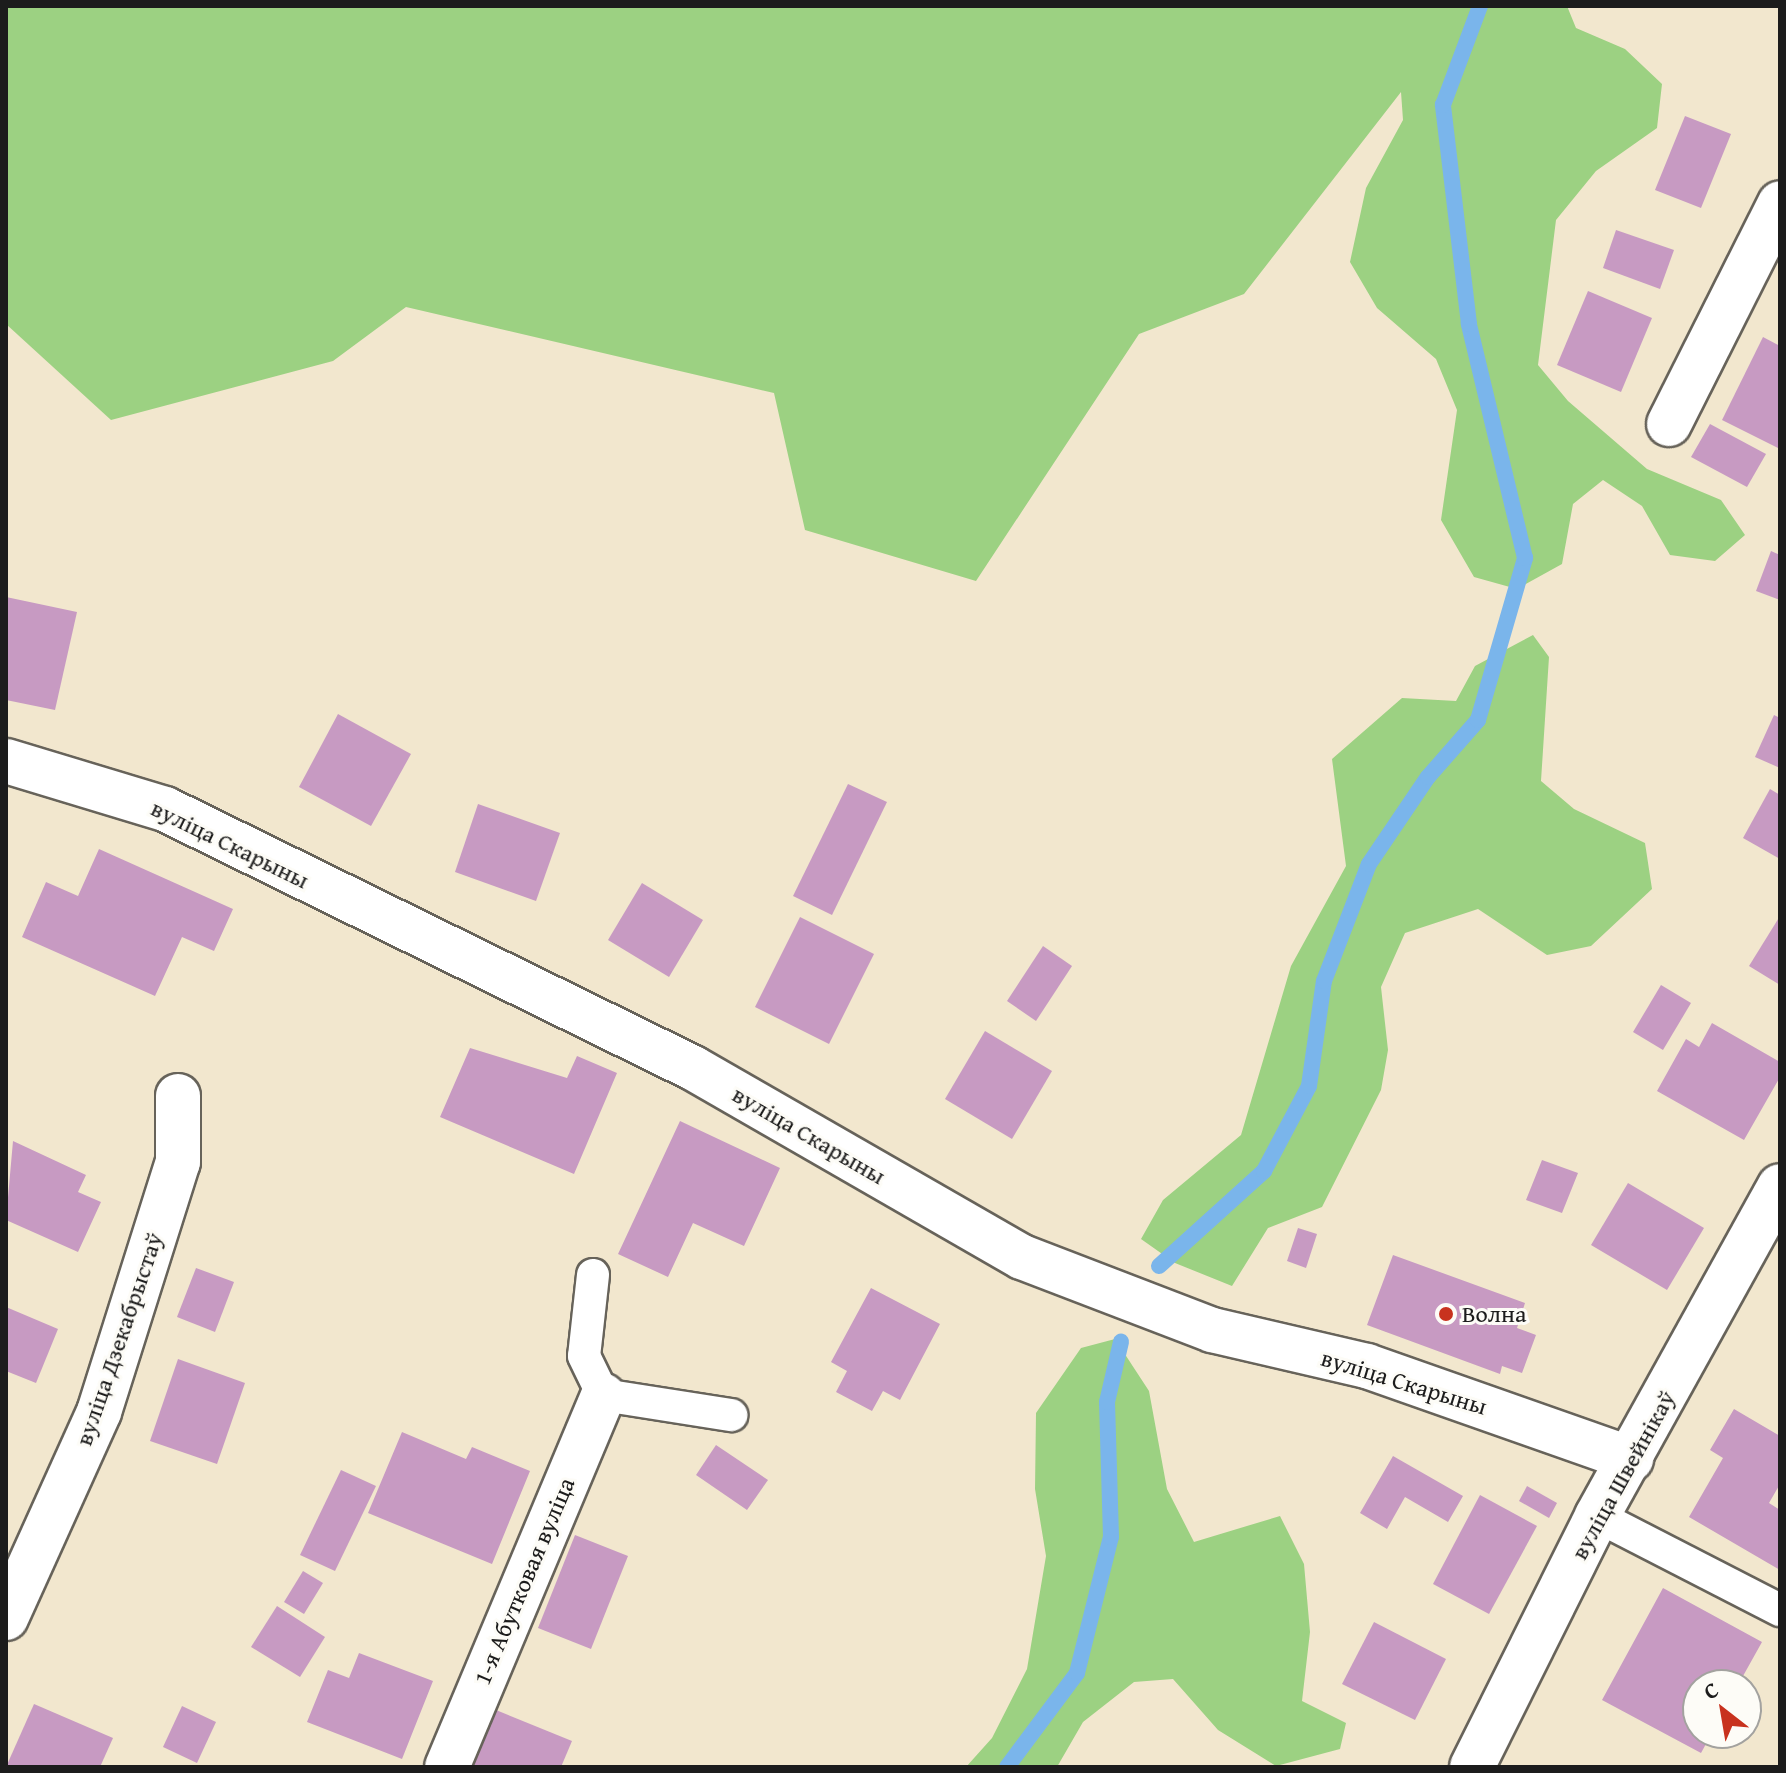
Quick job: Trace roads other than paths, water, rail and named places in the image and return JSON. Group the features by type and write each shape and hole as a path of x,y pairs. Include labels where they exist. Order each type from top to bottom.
{"street":[{"path":"1669,424 1780,203"},
{"name":"вуліца Скарыны","path":"6,761 165,809 693,1068 1022,1257 1212,1330 1367,1366 1631,1459"},
{"name":"вуліца Дзекабрыстаў","path":"6,1618 99,1412 178,1162 178,1096"},
{"name":"вуліца Швейнікаў","path":"1472,1767 1597,1516 1780,1186"},
{"name":"1-я Абутковая вуліца","path":"447,1767 603,1395"}],"lane":[{"path":"593,1275 584,1356 603,1395 731,1415"},
{"path":"1597,1516 1780,1610"}],"waterway":[{"path":"1159,1266 1264,1171 1309,1086 1324,981 1369,864 1428,777 1478,720 1525,558 1469,324 1443,105 1480,6"},
{"path":"1007,1767 1077,1673 1111,1537 1107,1402 1121,1342"}],"place":[{"name":"Волна","path":"1446,1314"}]}
